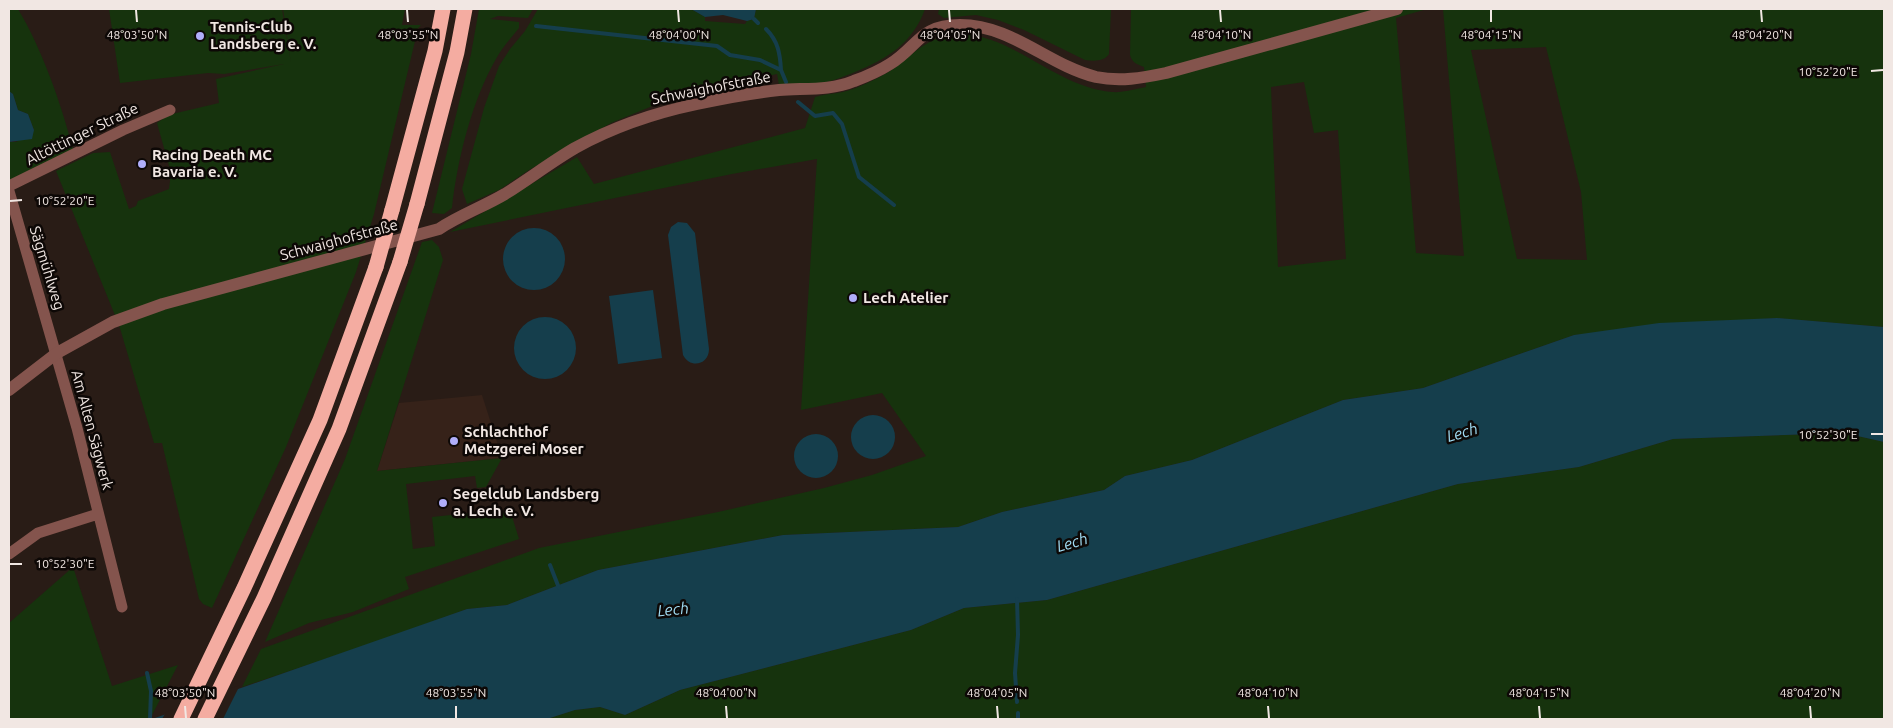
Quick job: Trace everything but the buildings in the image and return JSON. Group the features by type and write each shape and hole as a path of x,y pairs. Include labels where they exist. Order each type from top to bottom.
{"highway":[{"path":"181,719 244,588 320,420 376,268 435,51 444,9"},
{"path":"205,719 264,598 338,429 400,262 457,52 465,9"}],"street":[{"name":"Schwaighofstraße","path":"9,390 57,353 113,322 163,304 439,229 456,217 503,195 574,149 614,129 644,118 714,100 779,90 824,89 853,82 890,64 923,34 931,30 958,25 983,27 1030,46 1075,69 1095,76 1117,80 1166,73 1398,9"},
{"name":"Altöttinger Straße","path":"9,186 123,130 170,110"},
{"name":"Sägmühlweg","path":"9,191 57,353"},
{"name":"Am Alten Sägwerk","path":"57,353 122,607"},
{"name":"Am Alten Sägwerk","path":"9,554 38,532 98,514"}],"shaded area":[{"path":"482,395 502,458 377,471 399,403"}],"green space":[{"path":"9,9 18,9 35,41 57,95 73,149 9,181 9,142 16,142 34,130 28,114 18,110 13,94 9,91"},
{"path":"109,9 282,9 291,63 283,9 405,9 402,25 421,25 412,35 415,41 374,214 356,272 286,447 212,608 203,604 199,599 162,443 154,443 119,325 56,171 93,153 110,152 129,209 136,206 138,201 169,189 171,173 157,123 168,115 219,103 216,79 284,64 224,74 208,73 120,83"},
{"path":"479,9 533,9 528,18 498,16 490,19 519,22 519,28 498,55 480,93 462,151 452,208 444,214 432,213 471,54"},
{"path":"538,9 691,9 705,17 705,21 745,24 747,21 754,19 756,9 925,9 914,31 898,48 878,61 855,72 825,82 797,85 779,85 777,74 672,98 611,123 529,170 499,190 467,204 462,189 484,108 499,66 525,31"},
{"path":"939,9 1111,9 1109,54 1101,60 1085,60 1024,30 998,20 976,15 944,18 938,14"},
{"path":"1131,9 1427,9 1396,18 1416,253 1464,256 1443,9 1884,9 1884,327 1776,318 1574,335 1423,388 1343,400 1192,460 1125,476 1104,490 1002,512 958,527 783,535 598,570 507,605 467,609 242,687 261,649 539,548 718,512 824,488 872,475 926,456 882,393 801,410 817,159 732,174 450,232 577,157 594,184 805,128 815,97 848,91 870,82 893,69 925,44 941,37 960,34 980,37 999,43 1072,81 1112,92 1146,87 1144,67 1133,62 1130,55","holes":["1546,47 1581,192 1587,260 1517,259 1471,50","1304,82 1314,133 1338,130 1346,259 1278,267 1271,87"]},
{"path":"432,240 439,247 443,260 377,471 502,458 486,487 477,488 475,476 406,484 413,549 435,546 432,517 479,512 495,515 510,510 519,539 405,577 409,589 353,612 309,623 265,642 345,459 422,242"},
{"path":"1844,433 1884,442 1884,719 547,719 575,710 600,707 625,715 680,690 911,630 964,608 1047,600 1458,484 1579,467 1673,439"},
{"path":"73,567 112,686 178,665 150,719 9,719 9,623"}],"water":[{"path":"691,9 756,9 754,19 747,21 723,15 705,17"},
{"path":"9,91 13,94 18,110 28,114 34,130 32,139 9,142"},
{"path":"678,222 687,223 695,233 709,349 706,359 699,363 690,362 683,355 668,235 671,227"},
{"path":"534,228 546,230 556,237 563,247 565,259 563,271 556,281 546,288 534,290 522,288 512,281 505,271 503,259 505,247 512,237 522,230"},
{"path":"653,290 662,358 618,364 609,296"},
{"path":"545,317 557,319 567,326 574,336 576,348 574,360 567,370 557,377 545,379 533,377 523,370 516,360 514,348 516,336 523,326 533,319"},
{"name":"Lech","path":"1777,318 1884,327 1884,442 1844,433 1673,439 1579,467 1458,484 1047,600 964,608 911,630 680,690 625,715 600,707 575,710 547,719 152,719 467,609 507,605 598,570 783,535 958,527 1002,512 1104,490 1125,476 1192,460 1343,400 1423,388 1574,335 1659,323"},
{"path":"869,415 877,415 889,421 895,437 889,453 877,459 869,459 857,453 851,441 851,433 857,421"},
{"path":"812,434 820,434 832,440 838,456 832,472 820,478 812,478 800,472 794,460 794,452 800,440"}],"pier":[{"path":"240,685 223,719 162,719 166,712"}],"waterway":[{"path":"754,19 758,23"},
{"path":"536,26 717,46 730,55 760,60 781,70 786,82"},
{"path":"766,29 778,48 781,70"},
{"path":"798,102 815,116 833,113 842,124 859,177 894,205"},
{"path":"550,565 559,588"},
{"path":"1017,599 1018,635 1015,673 1017,702"},
{"path":"147,673 151,691 150,719"},
{"path":"1018,713 1018,719"}],"place":[{"name":"Tennis-Club Landsberg e. V.","path":"200,36"},
{"name":"Racing Death MC Bavaria e. V.","path":"142,164"},
{"name":"Lech Atelier","path":"853,298"},
{"name":"Schlachthof Metzgerei Moser","path":"454,441"},
{"name":"Segelclub Landsberg a. Lech e. V.","path":"443,503"}]}
